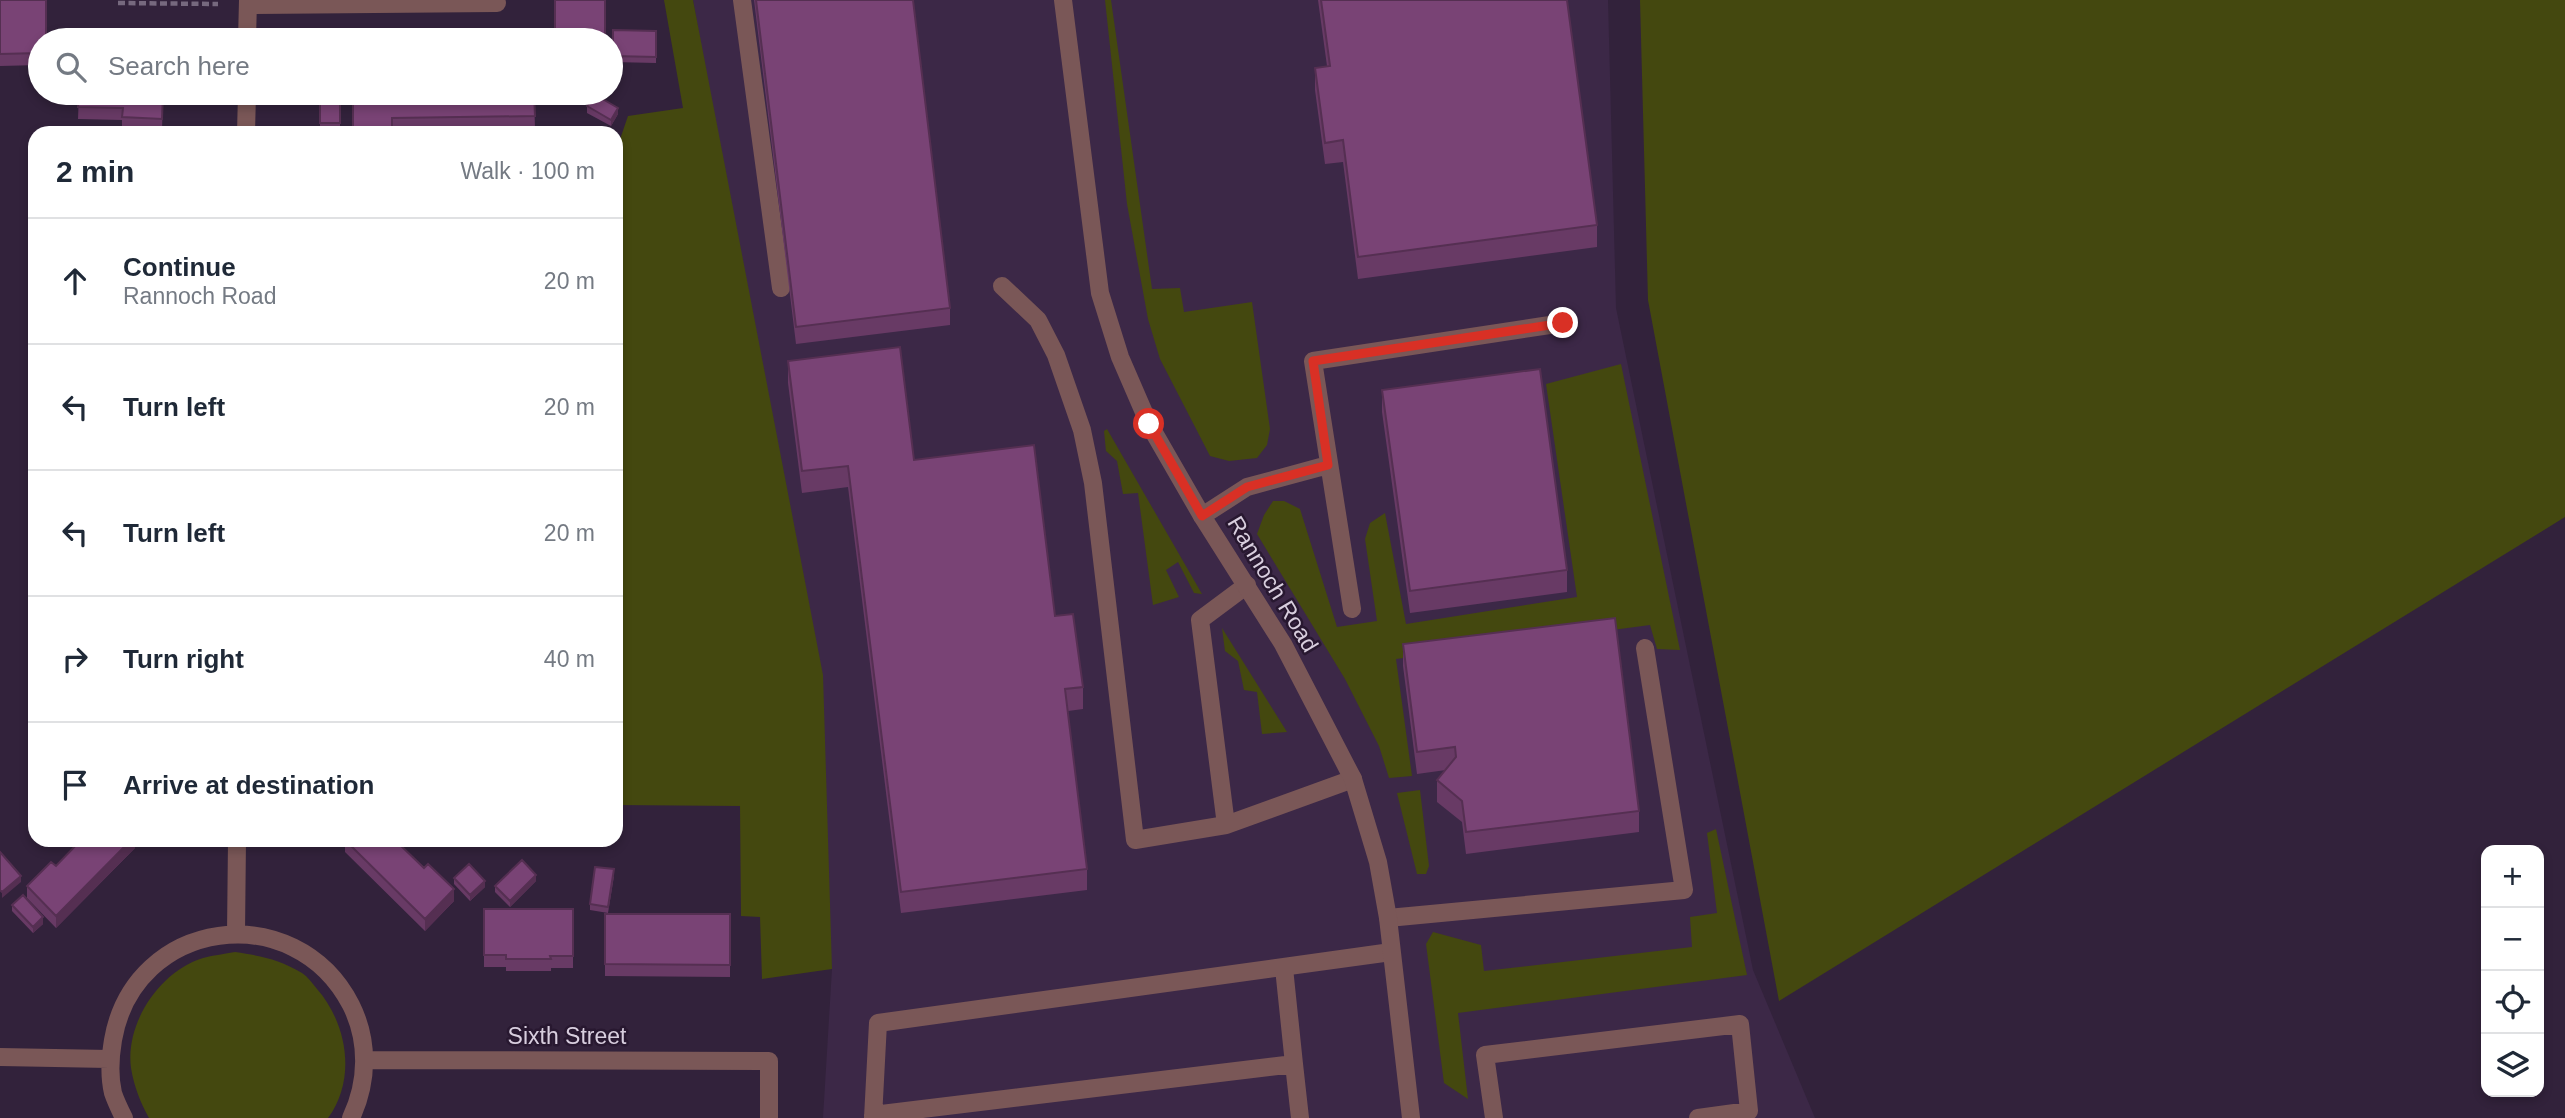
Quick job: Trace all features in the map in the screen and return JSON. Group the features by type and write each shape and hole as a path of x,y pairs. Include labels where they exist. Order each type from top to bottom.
{"street":[{"path":"742,0 781,288"},
{"name":"Rannoch Road","path":"1063,0 1100,293 1119,357 1149,424 1202,516 1283,643 1353,779 1378,862 1388,918 1411,1118"},
{"path":"247,28 248,3 498,3"},
{"path":"246,126 247,105"},
{"path":"1002,286 1038,320 1056,355 1082,430 1093,483 1135,840 1226,825 1353,779"},
{"path":"1352,609 1313,361 1563,323"},
{"path":"1202,516 1247,487 1328,465"},
{"path":"1226,825 1200,620 1247,585"},
{"path":"1388,918 1684,890 1644,648"},
{"path":"236,933 237,847"},
{"path":"124,1118 113,1093 109,1059 116,1020 134,986 162,958 196,940 236,933 275,939 312,957 341,985 359,1021 366,1060 359,1100 351,1118"},
{"path":"1294,1064 873,1117 878,1023 1391,952"},
{"path":"1284,968 1300,1118"},
{"path":"1494,1118 1485,1055 1740,1024 1749,1111 1698,1118"},
{"path":"0,1057 109,1059"},
{"name":"Sixth Street","path":"366,1060 769,1061 769,1118"}],"path":[{"path":"118,3 248,3"}],"shaded area":[{"path":"693,0 1608,0 1616,308 1753,970 1815,1118 823,1118 832,969 712,107"}],"green space":[{"path":"664,0 693,0 823,675 832,969 762,979 760,917 741,916 740,806 623,805 623,131 628,116 683,108"},
{"path":"1105,0 1111,0 1152,289 1180,288 1184,312 1252,302 1270,429 1267,445 1257,458 1229,461 1210,456 1160,359 1148,319 1127,204"},
{"path":"1640,0 2565,0 2565,517 1779,1001 1648,300"},
{"path":"1621,364 1680,650 1657,649 1650,625 1396,659 1412,776 1389,778 1379,746 1345,679 1257,534 1264,515 1273,501 1284,501 1300,509 1337,627 1377,621 1365,539 1370,523 1385,513 1406,624 1577,597 1546,384"},
{"path":"1107,429 1202,594 1194,593 1178,562 1166,570 1179,597 1153,605 1138,493 1123,494 1117,461 1106,451 1104,431"},
{"path":"1222,628 1287,732 1262,734 1257,692 1244,690 1238,661 1225,651"},
{"path":"1420,790 1429,866 1426,874 1417,874 1397,793"},
{"path":"1716,829 1747,975 1458,1013 1468,1099 1444,1083 1426,944 1433,932 1481,945 1484,971 1692,947 1690,917 1717,913 1707,833"},
{"path":"235,952 270,959 294,968 308,978 327,1003 341,1034 345,1052 343,1086 328,1118 149,1118 138,1094 131,1068 134,1034 140,1017 149,1001 173,974 203,958"}],"building":[{"path":"0,0 46,0 46,28 28,28 28,53 0,54"},
{"path":"555,0 605,0 605,28 555,28"},
{"path":"756,0 913,0 950,308 796,327"},
{"path":"1321,0 1567,0 1597,225 1358,257 1343,140 1325,143 1315,68 1330,66"},
{"path":"623,30 656,31 656,57 623,56"},
{"path":"163,105 162,119 122,117 123,108 78,107"},
{"path":"320,105 340,105 340,123 320,123"},
{"path":"353,105 535,105 535,116 392,118 392,126 353,126"},
{"path":"613,105 618,108 611,120 587,106"},
{"path":"900,347 914,460 1034,445 1055,616 1073,614 1083,687 1065,689 1087,869 901,892 848,466 802,471 788,361"},
{"path":"1540,369 1567,570 1410,591 1382,390"},
{"path":"1615,618 1639,811 1466,832 1462,801 1437,780 1456,757 1455,747 1417,752 1403,644"},
{"path":"74,847 124,847 56,916 27,886 51,862 56,866"},
{"path":"352,847 402,847 424,868 428,864 454,889 425,919"},
{"path":"0,852 21,876 2,892 0,890"},
{"path":"522,860 536,875 510,901 495,886"},
{"path":"469,864 485,881 470,895 454,878"},
{"path":"595,867 614,869 608,907 590,904"},
{"path":"23,895 43,917 33,927 12,905"},
{"path":"484,909 573,909 573,956 506,959 506,955 484,955"},
{"path":"605,914 730,914 730,965 605,964"}],"route":[{"path":"1149,424 1202,516 1247,487 1328,465 1313,361 1563,323"}]}
